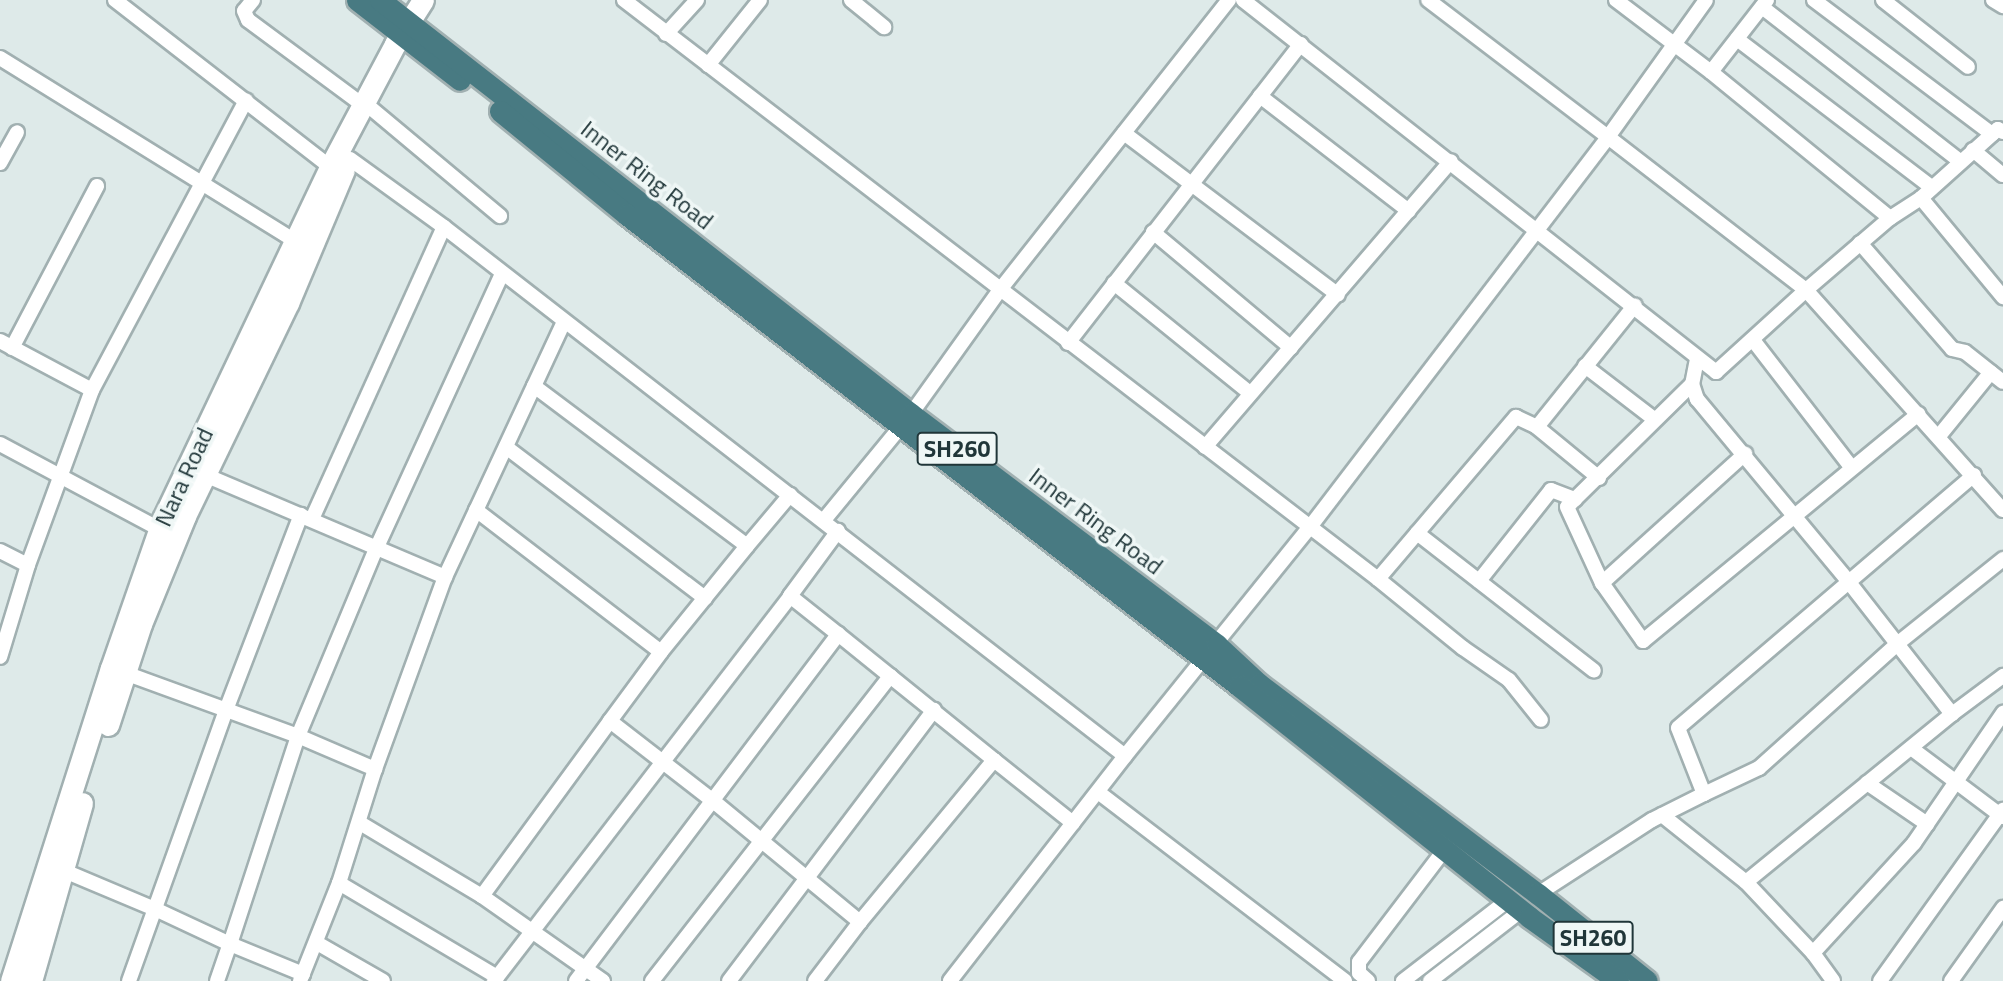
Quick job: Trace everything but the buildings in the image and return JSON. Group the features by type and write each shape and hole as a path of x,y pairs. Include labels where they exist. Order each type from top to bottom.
{"highway":[{"name":"Inner Ring Road","path":"357,0 410,33"},
{"name":"Inner Ring Road","path":"380,0 410,33 627,215 905,420 1211,652 1445,849 1618,981"},
{"name":"Inner Ring Road","path":"1211,652 1259,684 1538,894 1647,981"}],"main road":[{"name":"Nara Road","path":"56,867 159,529 330,167 410,33 423,0"},
{"name":"Nara Road","path":"410,33 438,0"},
{"name":"Nara Road","path":"11,981 56,867 141,624 205,475 288,303 350,159 368,107"},
{"path":"31,981 56,867"}],"street":[{"path":"115,0 330,167"},
{"path":"253,0 244,11 248,20 368,107 500,216"},
{"path":"666,34 697,0"},
{"path":"708,65 760,0"},
{"path":"851,0 884,27"},
{"path":"824,520 905,420 999,291 1229,0"},
{"path":"1243,0 1538,229 1716,372 1860,243 1926,192 1973,150 1998,133 1814,0"},
{"path":"1428,0 1806,290 2003,510"},
{"path":"1616,0 1711,72 1890,218"},
{"path":"950,981 1125,756 1310,527 1608,137 1706,0"},
{"path":"1883,0 1968,67"},
{"path":"1993,0 2003,6"},
{"path":"628,1 666,34 999,291 1378,579 1463,648 1509,680 1541,720"},
{"path":"1711,72 1765,4 1960,161"},
{"path":"1737,39 1926,192 2003,297"},
{"path":"1068,343 1301,44"},
{"path":"0,58 295,241"},
{"path":"1260,96 1409,211"},
{"path":"0,657 28,565 92,390 246,100"},
{"path":"0,163 17,132"},
{"path":"1124,133 1338,295"},
{"path":"1973,150 2003,175"},
{"path":"350,159 444,227 1125,756"},
{"path":"1205,447 1451,161"},
{"path":"92,390 6,344 97,187"},
{"path":"129,981 226,710 306,517 444,227"},
{"path":"1153,232 1291,348"},
{"path":"1860,243 1952,349 1965,352 2003,382"},
{"path":"217,981 298,737 376,549 502,274"},
{"path":"1114,283 1250,393"},
{"path":"1537,427 1634,305"},
{"path":"56,867 155,908 301,977 340,883 375,769 445,578 564,322"},
{"path":"1754,340 1851,467"},
{"path":"1697,359 1692,384 1697,399 1848,581 1952,715"},
{"path":"1585,366 1654,419"},
{"path":"1939,436 1991,372"},
{"path":"1692,384 1567,507 1602,583 1643,641 1792,515 1918,414"},
{"path":"534,386 747,546"},
{"path":"1378,579 1516,417 1537,427 1599,478"},
{"path":"0,444 159,529"},
{"path":"506,447 705,598"},
{"path":"1602,583 1745,454"},
{"path":"205,475 445,578"},
{"path":"1704,794 1678,728 1974,475"},
{"path":"1479,581 1551,490 1575,499"},
{"path":"482,896 661,652 790,495"},
{"path":"476,510 661,652"},
{"path":"340,883 496,979 530,931 838,531"},
{"path":"1417,533 1594,671"},
{"path":"0,551 28,565"},
{"path":"1538,894 1662,815 1759,768 1897,644 2003,559"},
{"path":"790,596 1073,823"},
{"path":"581,975 838,634"},
{"path":"125,673 298,737 375,769"},
{"path":"652,981 890,676"},
{"path":"1746,882 2003,676"},
{"path":"729,981 934,710"},
{"path":"1813,953 1914,844 2003,713"},
{"path":"610,721 712,800 860,922"},
{"path":"1880,981 2002,814 1911,748"},
{"path":"814,981 994,760"},
{"path":"1867,783 1927,824"},
{"path":"1098,792 1345,981"},
{"path":"1662,815 1746,882 1813,953 1833,981"},
{"path":"360,823 482,896 530,931 581,975 603,981"},
{"path":"1368,981 1359,973 1360,962 1445,849"},
{"path":"1439,979 1515,905"},
{"path":"1403,981 1515,905"},
{"path":"1951,981 2003,908"},
{"path":"317,943 383,981"}]}
